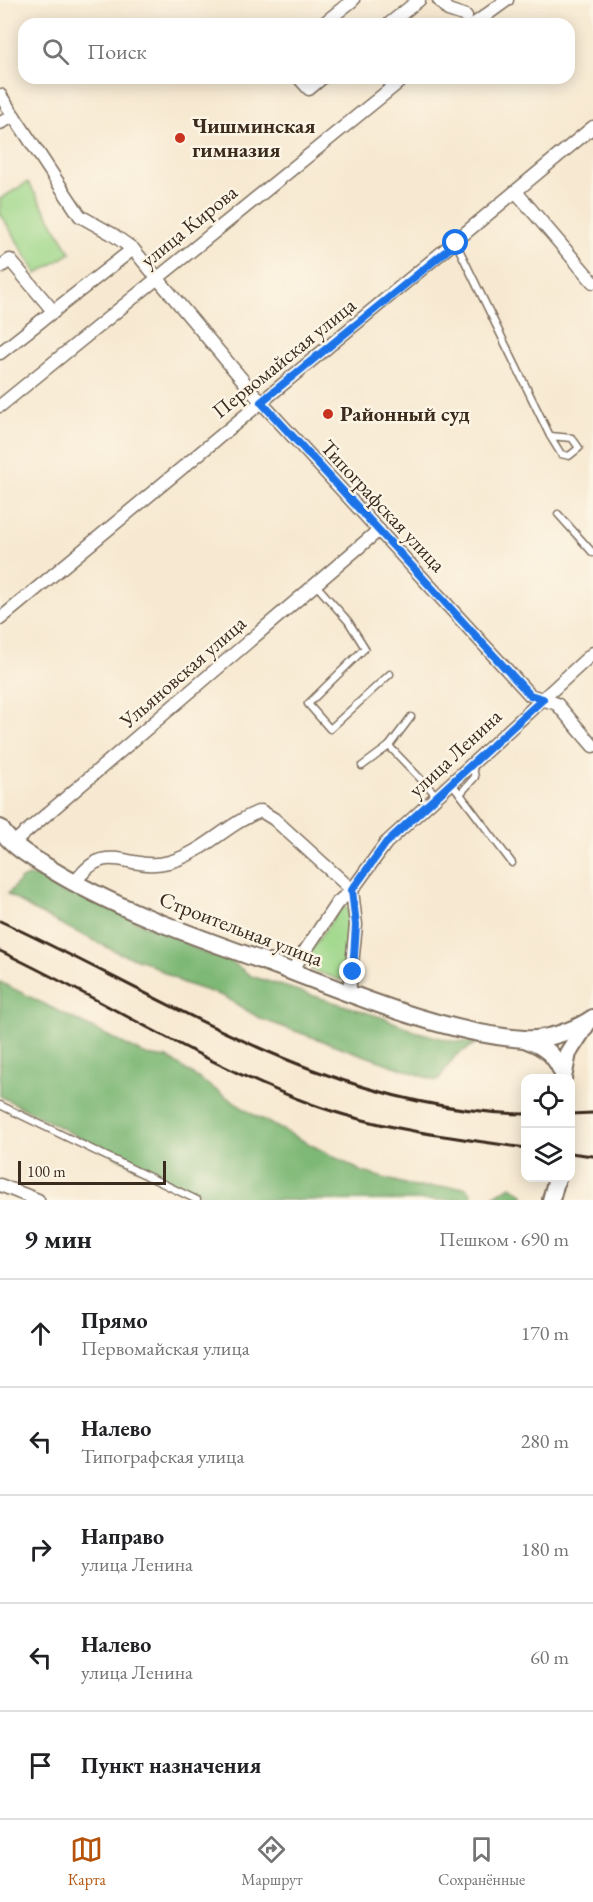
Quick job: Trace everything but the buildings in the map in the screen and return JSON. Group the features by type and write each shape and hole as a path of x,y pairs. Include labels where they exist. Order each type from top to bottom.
{"street":[{"path":"330,18 353,0"},
{"path":"398,18 420,0"},
{"path":"439,0 448,10 466,18"},
{"path":"474,18 507,0"},
{"name":"улица Кирова","path":"0,406 397,84"},
{"name":"Типографская улица","path":"0,95 80,216 133,249 261,402 530,695 557,704 593,746"},
{"path":"0,123 14,116"},
{"name":"Первомайская улица","path":"0,619 593,127"},
{"path":"516,193 593,282"},
{"path":"0,353 133,249"},
{"path":"0,267 10,260 54,312"},
{"name":"Ульяновская улица","path":"12,844 379,530"},
{"name":"улица Ленина","path":"291,972 337,903 352,890 386,843 593,653"},
{"path":"75,884 81,874 99,859 110,857 140,863 168,862 201,849 237,822 261,811 274,819 352,890 356,925 349,994"},
{"name":"Строительная улица","path":"0,828 12,844 75,884 178,930 349,994 454,1027 526,1039 548,1036 591,1020"},
{"path":"564,1074 571,1046 591,1020"},
{"path":"526,1039 544,1046 556,1059 562,1074"},
{"path":"551,1200 556,1182"},
{"path":"0,1185 38,1200"}],"lane":[{"path":"456,243 550,436 561,454 569,456 579,447 572,438 550,436"},
{"path":"558,514 593,553"},
{"path":"315,584 348,621 365,648 308,704 330,729 390,674"},
{"path":"362,766 389,746 411,717"},
{"path":"389,746 437,796"},
{"path":"460,794 475,777 472,764"},
{"path":"451,782 512,863"},
{"path":"0,1105 197,1200"}],"green space":[{"path":"28,182 71,253 37,274 0,213 0,199"},
{"path":"28,876 42,878 59,892 86,898 147,926 160,929 204,953 229,960 251,976 384,1018 414,1031 452,1041 477,1043 456,1055 437,1081 261,1019 223,996 183,983 146,962 119,953 33,910 8,894 21,879"},
{"path":"344,907 348,908 351,925 346,977 340,980 307,968 306,957 339,910"},
{"path":"0,982 146,1055 168,1058 252,1114 363,1172 415,1187 464,1187 470,1191 473,1200 214,1200 138,1168 0,1096"},
{"path":"511,1186 524,1195 521,1200 488,1200"}],"railway":[{"path":"0,921 190,1016 254,1046 319,1072 386,1094 455,1108 521,1114"},
{"path":"0,951 231,1070 311,1104 390,1126 521,1147"},
{"path":"575,1114 593,1113"},
{"path":"575,1154 593,1156"}],"place":[{"name":"Чишминская гимназия","path":"180,138"},
{"name":"Районный суд","path":"328,414"}],"route":[{"path":"353,972 356,925 352,890 386,843 543,699 530,695 261,402 456,243"}]}
